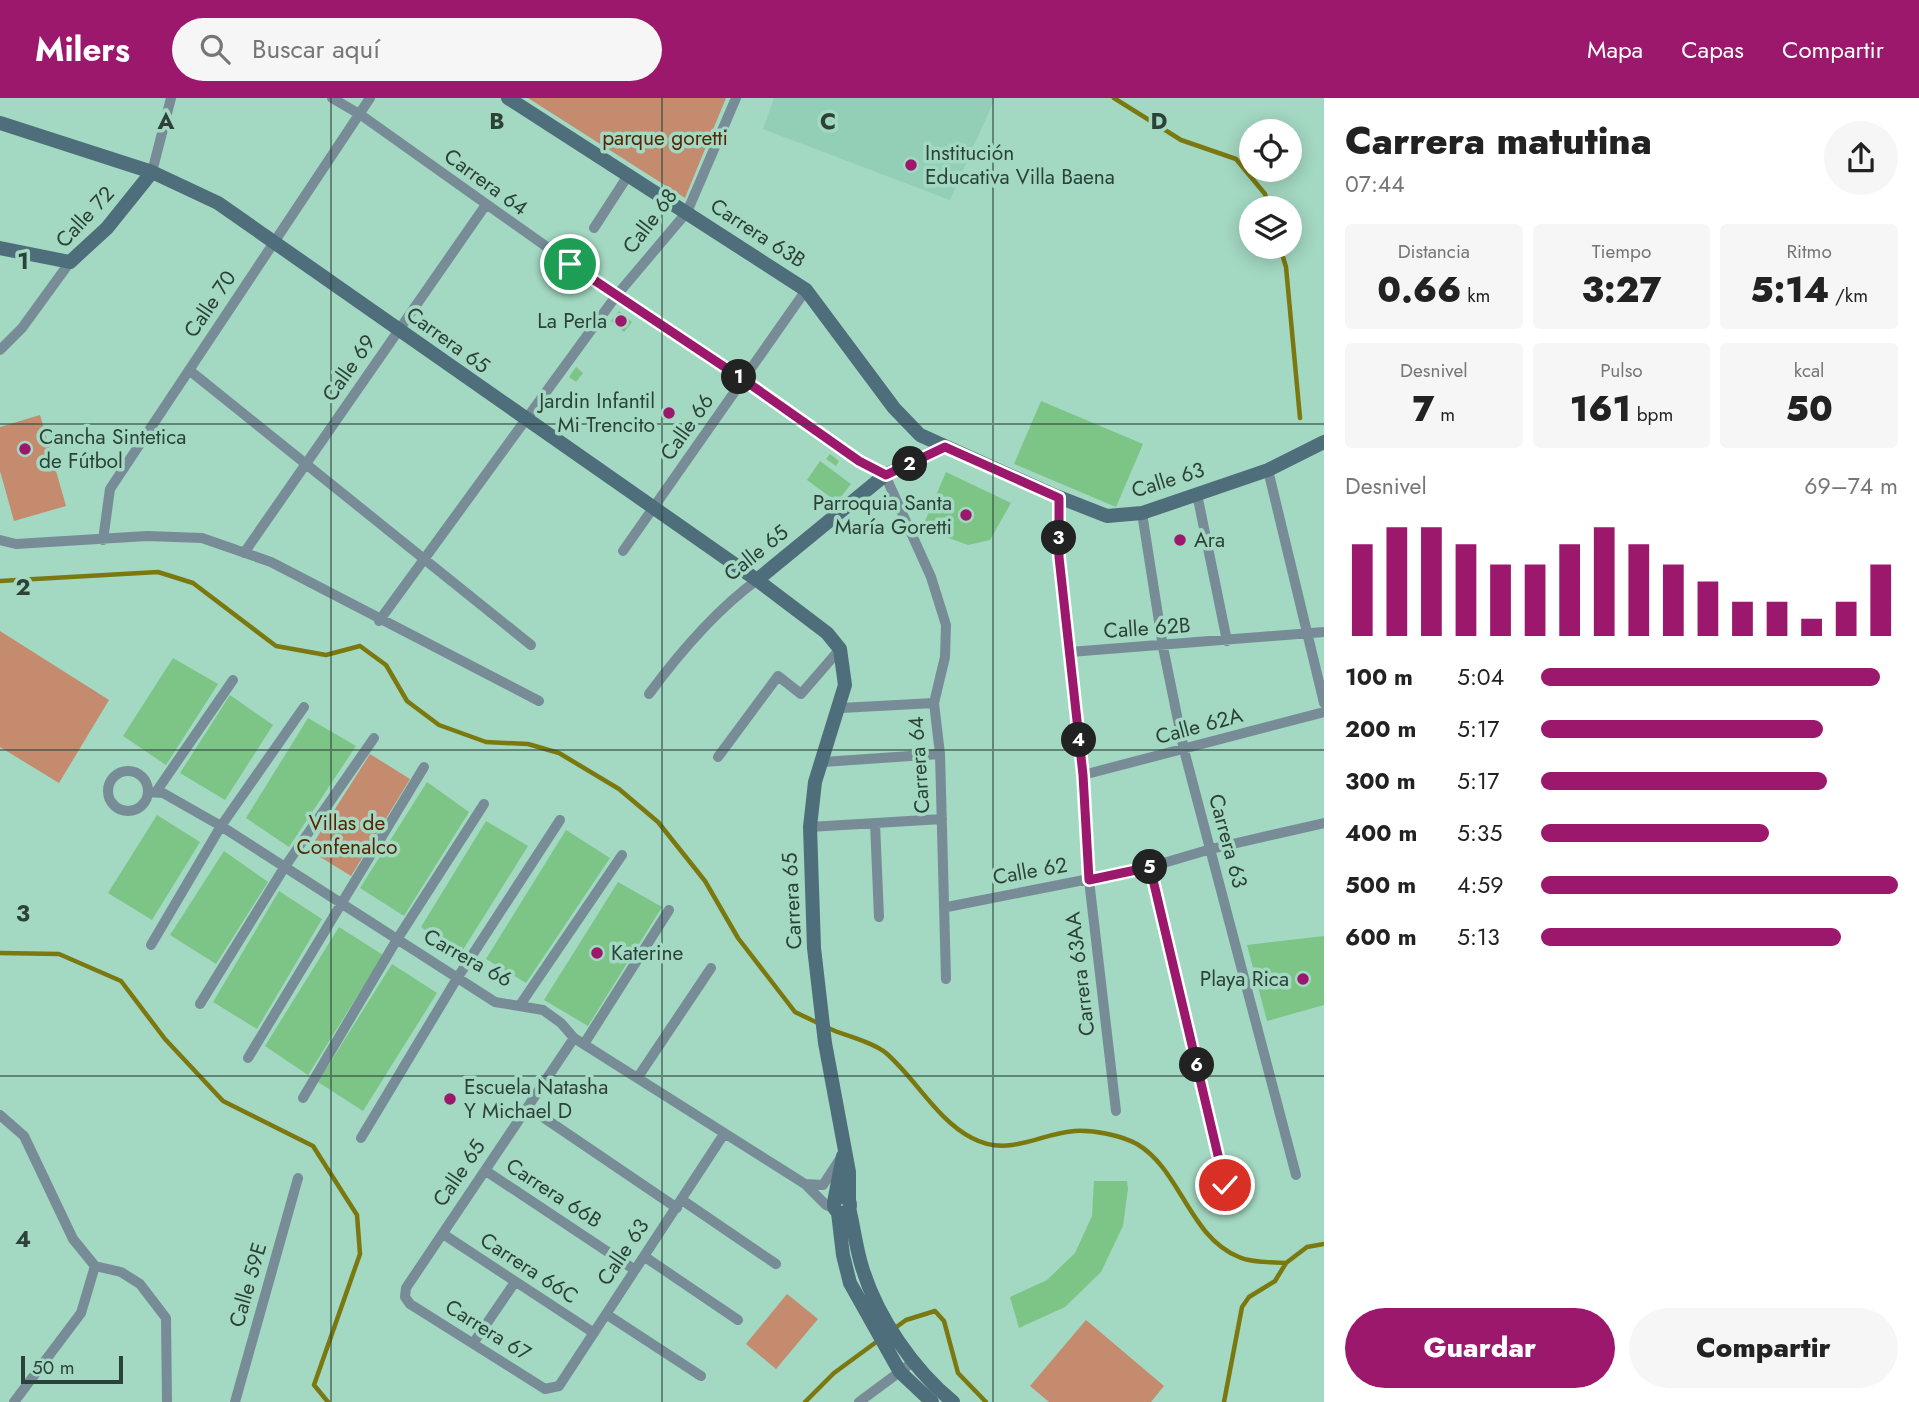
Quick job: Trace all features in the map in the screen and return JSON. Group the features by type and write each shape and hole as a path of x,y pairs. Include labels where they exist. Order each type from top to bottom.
{"main road":[{"name":"Carrera 63B","path":"508,98 806,290 894,408 920,435 945,447"},
{"name":"Carrera 65","path":"0,123 152,172 218,203 524,420 757,580 827,633 840,649 845,685 841,708 815,782 810,827 814,948 825,1045 843,1154 849,1172 841,1206"},
{"name":"Calle 72","path":"70,262 107,228 152,172"},
{"path":"0,248 70,262"},
{"name":"Calle 63","path":"945,447 1059,498 1107,516 1142,513 1268,470 1324,442"},
{"name":"Calle 65","path":"757,580 886,475 945,447"},
{"path":"841,1206 861,1265 886,1319 909,1357 953,1402"},
{"path":"841,1206 846,1270 872,1326 900,1373 932,1402"}],"street":[{"name":"Calle 72","path":"152,172 171,98"},
{"name":"Carrera 64","path":"332,98 361,115 485,206 616,296 744,380 859,461 886,475 931,577 946,625 945,657 934,703 940,754 947,907 946,979"},
{"name":"Calle 70","path":"103,540 110,489 370,98"},
{"name":"Calle 68","path":"379,621 616,296 687,212 736,98"},
{"path":"594,228 629,174"},
{"name":"Calle 69","path":"244,553 485,206"},
{"name":"Calle 72","path":"0,350 22,328 70,262"},
{"name":"Calle 66","path":"623,551 806,290"},
{"path":"189,370 531,645"},
{"path":"1268,470 1324,703"},
{"name":"Calle 62B","path":"1197,494 1227,641"},
{"name":"Carrera 63AA","path":"1059,498 1059,557 1083,775 1089,880 1116,1111"},
{"name":"Carrera 63","path":"1142,513 1163,647 1184,750 1296,1175"},
{"path":"0,540 16,544 147,536 202,538 271,562 379,621 539,701"},
{"name":"Calle 65","path":"649,694 734,597 757,580"},
{"name":"Calle 62B","path":"1070,652 1163,647 1324,632"},
{"path":"718,757 778,676 801,694 840,649"},
{"name":"Carrera 66","path":"233,680 152,792 163,793 221,826 456,980 495,1002 543,1010 561,1023 574,1038 805,1184 826,1205 841,1206"},
{"path":"841,708 934,703"},
{"path":"151,945 221,826 304,707"},
{"name":"Calle 62A","path":"1083,775 1324,712"},
{"path":"200,1004 284,868 373,738"},
{"path":"823,762 940,754"},
{"path":"248,1058 424,767"},
{"path":"303,1098 396,941 484,804"},
{"path":"810,827 943,819"},
{"path":"361,1138 456,980 560,820"},
{"path":"875,823 879,917"},
{"name":"Calle 62","path":"947,907 1150,867 1211,849 1324,823"},
{"path":"520,1005 622,855"},
{"path":"1150,867 1225,1185"},
{"path":"584,1044 669,910"},
{"path":"638,1077 712,968"},
{"name":"Calle 65","path":"405,1297 406,1288 574,1038"},
{"path":"528,1107 776,1264"},
{"path":"0,1115 24,1136 73,1239 95,1266 121,1272 140,1284 166,1318 167,1402"},
{"name":"Calle 63","path":"552,1390 559,1386 724,1134"},
{"path":"805,1184 823,1185 843,1154"},
{"name":"Carrera 66B","path":"486,1171 635,1270"},
{"name":"Calle 59E","path":"235,1402 298,1178"},
{"name":"Carrera 66C","path":"443,1234 594,1333"},
{"path":"645,1257 738,1320"},
{"path":"14,1402 81,1313 95,1266"},
{"path":"474,1342 515,1282"},
{"name":"Carrera 67","path":"405,1297 410,1304 545,1389 552,1390"},
{"path":"606,1314 701,1376"},
{"path":"859,1402 900,1373 909,1357"}],"shaded area":[{"name":"Institución Educativa Villa Baena","path":"774,98 995,98 950,200 763,129"}],"green space":[{"name":"parque goretti","path":"528,98 726,98 685,198"},
{"name":"Cancha Sintetica de Fútbol","path":"40,415 66,506 14,521 0,471 0,427"},
{"path":"0,631 109,700 59,783 0,747"},
{"name":"Villas de Confenalco","path":"370,754 410,779 351,876 309,850"},
{"path":"787,1294 818,1319 776,1369 746,1344"},
{"path":"1086,1320 1164,1386 1151,1402 1049,1402 1030,1386"}],"building":[{"name":"La Perla","path":"619,311 632,322 624,332 611,321"},
{"path":"576,367 583,373 576,382 569,377"},
{"path":"1041,401 1143,444 1116,507 1014,464"},
{"path":"830,454 839,461 836,466 826,459"},
{"path":"820,461 851,484 837,502 807,480"},
{"name":"Parroquia Santa María Goretti","path":"946,472 1011,503 990,540 968,545 922,528"},
{"path":"173,658 218,684 166,765 123,736"},
{"path":"230,695 273,725 225,800 180,773"},
{"path":"308,718 356,746 289,847 246,818"},
{"path":"427,782 469,812 404,916 360,888"},
{"path":"157,815 200,842 152,920 108,893"},
{"path":"486,821 528,846 461,953 421,927"},
{"path":"566,830 610,858 526,983 486,959"},
{"path":"224,851 268,882 216,964 170,935"},
{"path":"618,882 662,907 588,1026 544,1000"},
{"path":"279,891 322,919 257,1029 213,1002"},
{"path":"339,927 383,955 308,1075 265,1046"},
{"path":"1324,936 1324,1005 1267,1021 1247,945"},
{"path":"392,964 437,993 363,1111 318,1082"},
{"path":"1094,1181 1127,1181 1128,1189 1123,1226 1101,1272 1065,1307 1019,1328 1010,1297 1047,1280 1075,1253 1092,1216"}],"waterway":[{"path":"1114,98 1181,140 1236,159 1266,196"},
{"path":"1284,259 1300,418"},
{"path":"0,581 158,572 193,583 276,646 326,655 360,646 386,665 407,701 439,725 486,742 528,744 559,753 619,789 658,822 705,881 738,938 795,1012 820,1024"},
{"path":"0,953 59,954 121,981 165,1039 223,1101 313,1146 357,1215 360,1254 314,1385 328,1402"},
{"path":"828,1028 866,1042 886,1053 948,1121 972,1138 986,1144 1012,1145 1075,1131 1098,1132 1137,1144 1164,1170 1208,1235 1222,1247 1250,1260 1286,1263"},
{"path":"1224,1402 1242,1307 1249,1297 1275,1281 1286,1263 1307,1247 1324,1244"},
{"path":"895,1328 906,1320 935,1311 944,1321 958,1373 986,1402"},
{"path":"805,1402 834,1373 879,1340"}],"place":[{"name":"Institución Educativa Villa Baena","path":"911,165"},
{"name":"La Perla","path":"621,321"},
{"name":"Jardin Infantil Mi Trencito","path":"669,413"},
{"name":"Cancha Sintetica de Fútbol","path":"25,449"},
{"name":"Parroquia Santa María Goretti","path":"966,515"},
{"name":"Ara","path":"1180,540"},
{"name":"Katerine","path":"597,953"},
{"name":"Playa Rica","path":"1303,979"},
{"name":"Escuela Natasha Y Michael D","path":"450,1099"}],"route":[{"path":"570,264 744,380 859,461 886,475 945,447 1059,498 1059,557 1083,775 1089,880 1150,867 1225,1185"}]}
